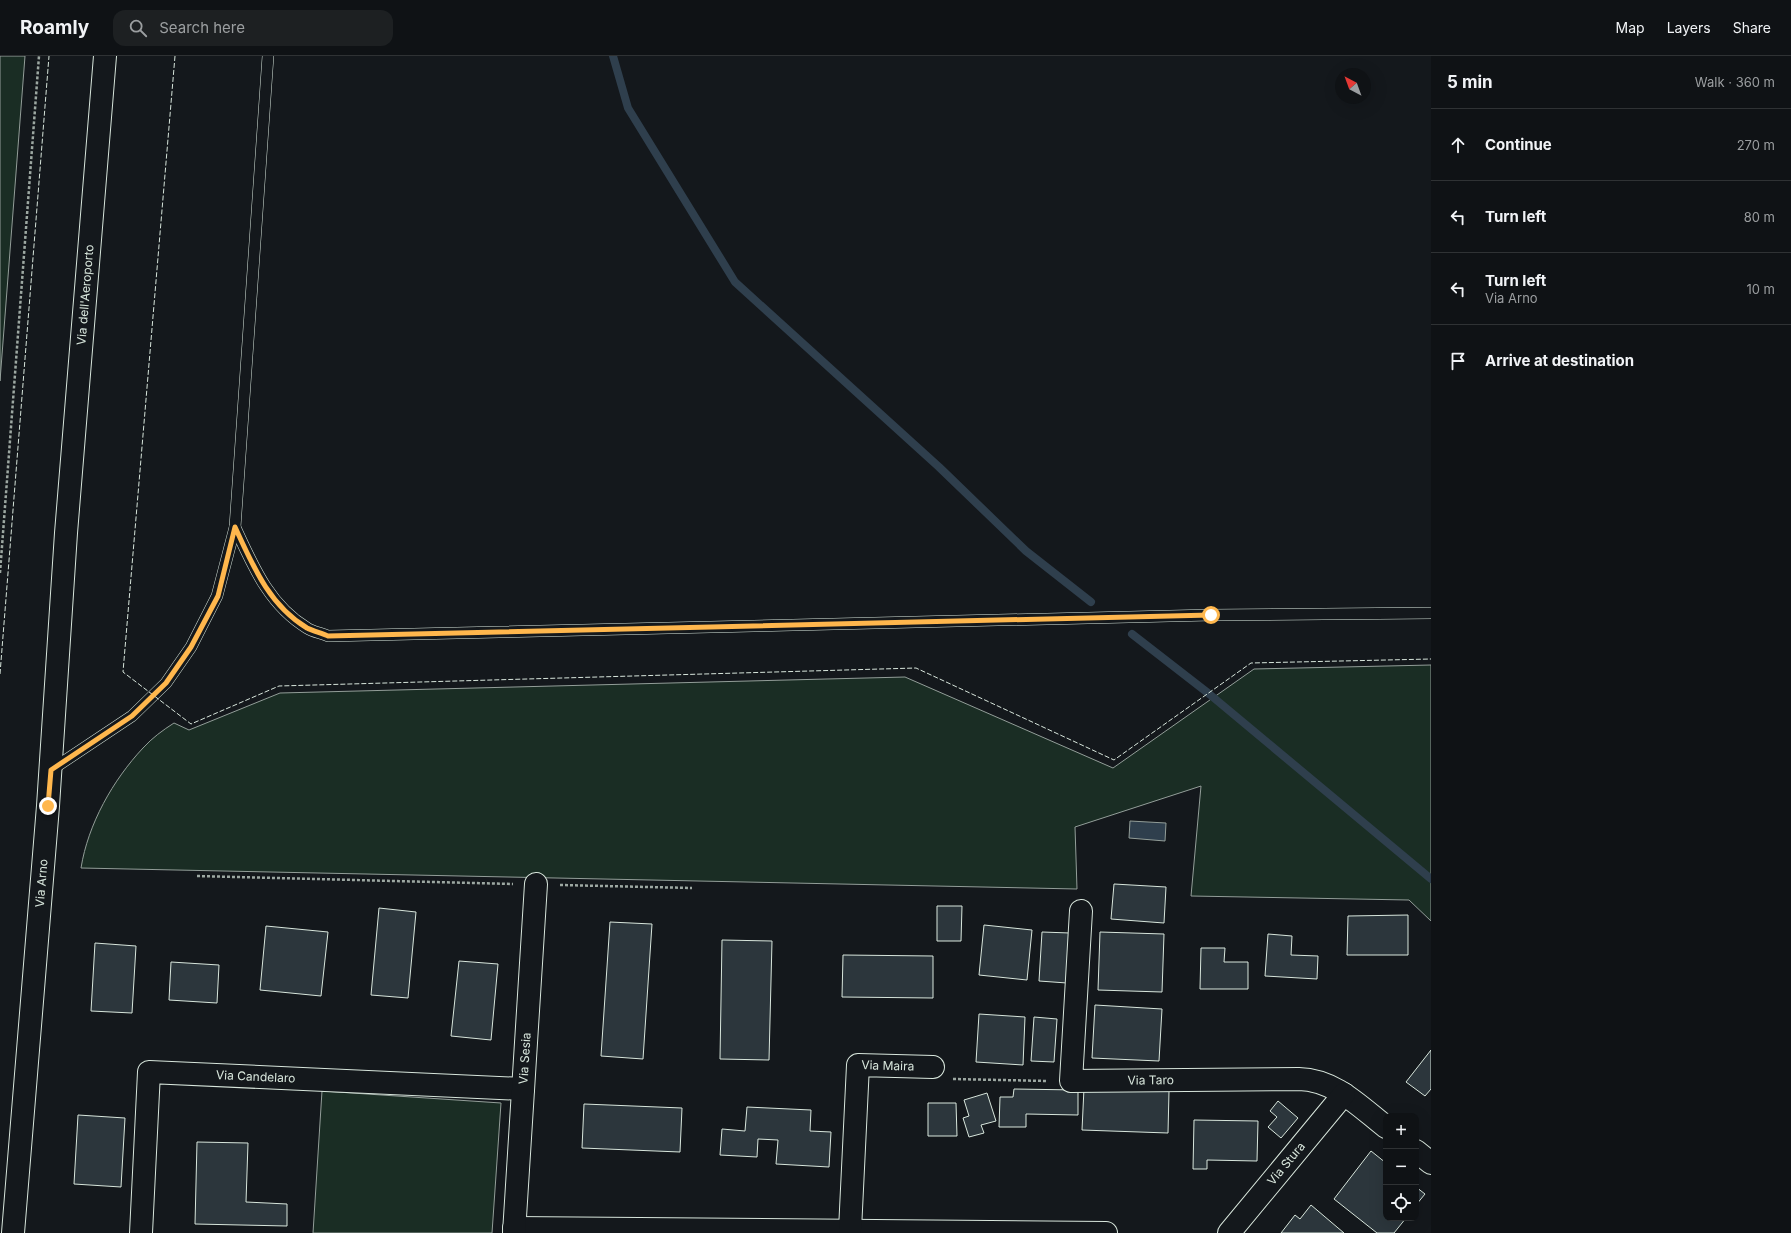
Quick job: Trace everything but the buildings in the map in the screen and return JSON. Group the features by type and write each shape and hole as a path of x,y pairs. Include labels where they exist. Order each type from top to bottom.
{"street":[{"name":"Via dell'Aeroporto","path":"66,533 105,56"},
{"name":"Via Arno","path":"13,1233 51,770 66,533"},
{"name":"Via Sesia","path":"514,1230 536,884"},
{"path":"1071,1081 1081,911"},
{"name":"Via Maira","path":"850,1230 858,1065 933,1067"},
{"name":"Via Candelaro","path":"141,1233 149,1072 523,1089"},
{"name":"Via Taro","path":"1071,1081 1307,1079 1327,1084 1344,1094 1383,1125"},
{"name":"Via Stura","path":"1228,1233 1344,1094"},
{"path":"1419,1153 1431,1163"},
{"path":"514,1230 850,1230 1106,1233"}],"lane":[{"path":"51,770 132,716 166,683 191,647 218,596 235,527 268,56"},
{"path":"235,527 257,575 282,609 308,628 328,636 1061,618 1431,613"}],"path":[{"path":"0,573 39,56"},
{"path":"197,876 692,888"},
{"name":"Via Maira","path":"933,1067 932,1078 1071,1081"}],"green space":[{"path":"0,56 25,56 0,381"},
{"path":"1431,665 1431,921 1409,900 1191,896 1201,786 1075,827 1077,889 81,868 89,835 103,804 112,788 132,761 154,738 174,723 189,730 280,693 905,677 1113,768 1254,669"},
{"path":"322,1091 501,1103 492,1233 313,1233"}],"water":[{"path":"1130,821 1166,823 1165,841 1129,838"}],"waterway":[{"path":"613,56 628,108 735,282 939,467 1026,551 1091,602"},
{"path":"1132,634 1208,693 1431,879"}],"fence":[{"path":"0,674 49,56"},
{"path":"175,56 123,672 191,724 279,686 916,668 1114,760 1251,663 1431,659"}],"route":[{"path":"48,806 51,770 132,716 166,683 191,647 218,596 235,527 257,575 282,609 308,628 328,636 1211,615"}]}
